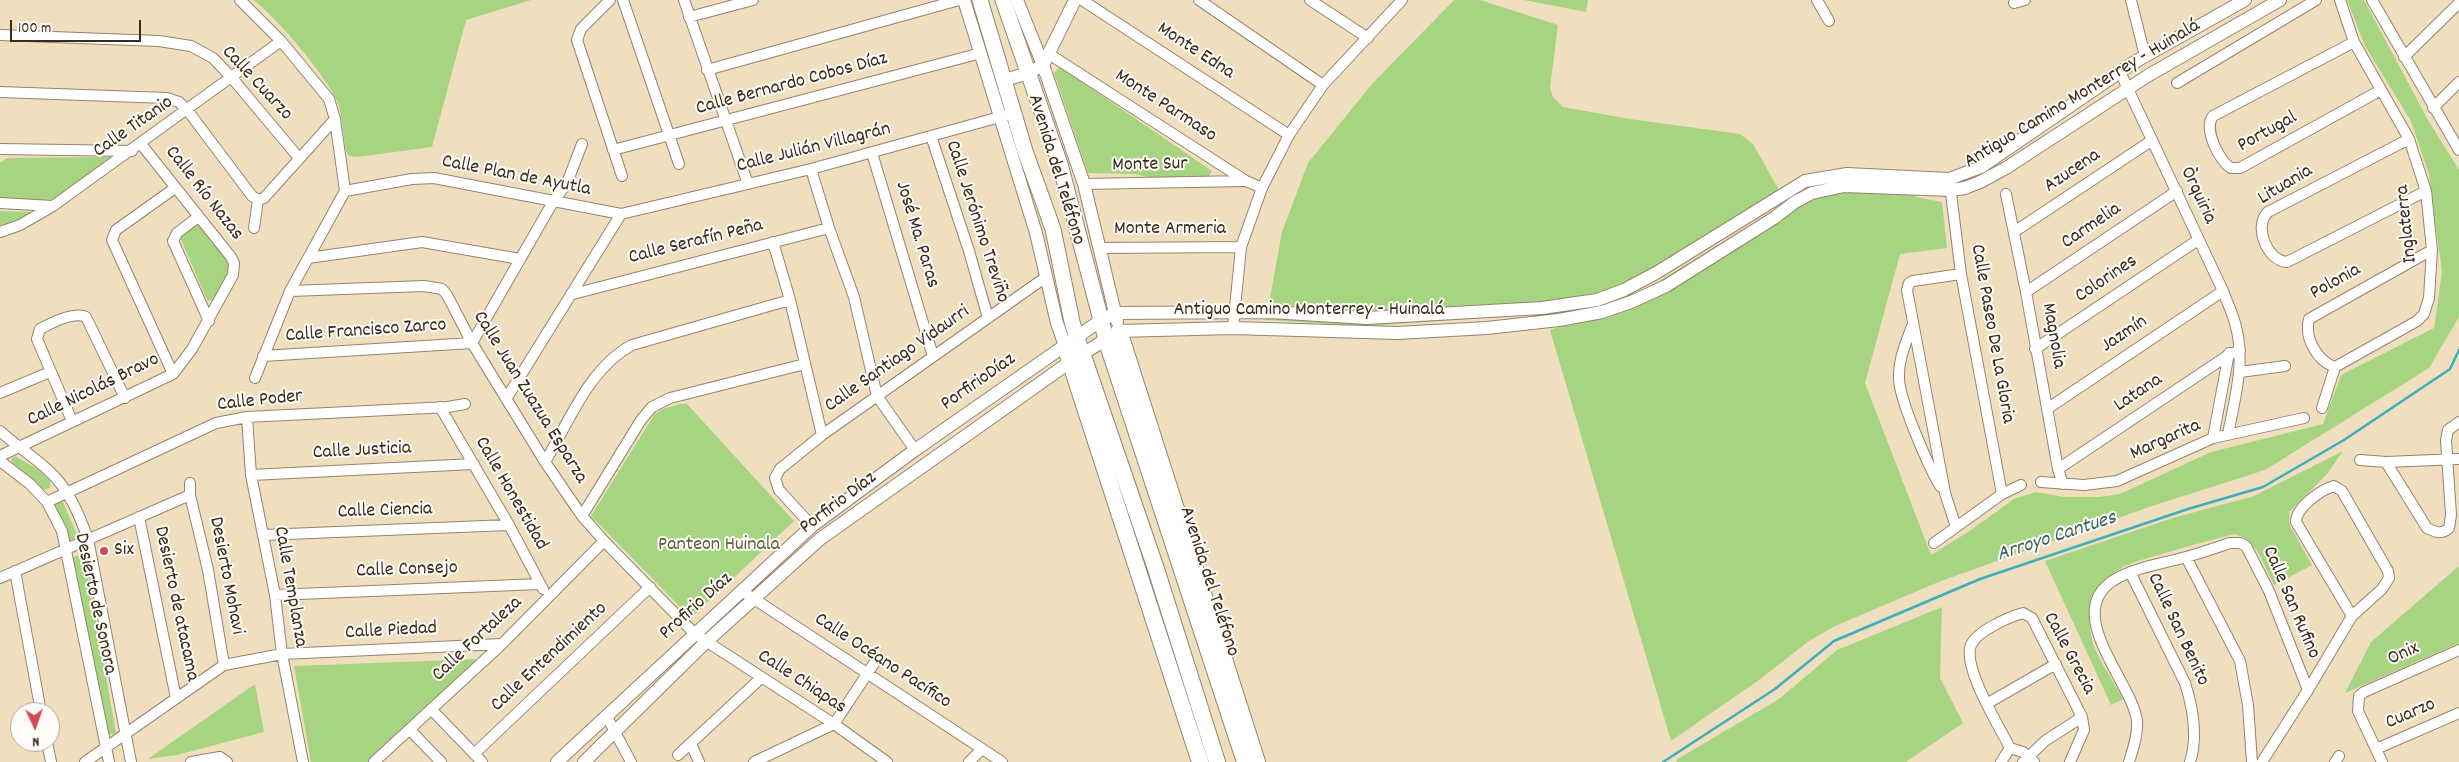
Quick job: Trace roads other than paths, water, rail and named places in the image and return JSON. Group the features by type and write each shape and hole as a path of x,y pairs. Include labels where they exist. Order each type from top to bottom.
{"main road":[{"name":"Avenida del Teléfono","path":"980,0 1053,229 1074,350"},
{"name":"Avenida del Teléfono","path":"1003,0 1069,195 1100,321 1113,335 1130,416 1175,526 1245,762"},
{"path":"1113,335 1175,526 1257,762"},
{"path":"1074,350 1159,604 1218,762"},
{"path":"1159,604 1200,762"}],"street":[{"path":"240,0 281,41 329,99 335,119 345,191 290,291 255,378"},
{"path":"610,0 581,29 577,40 622,176"},
{"path":"623,0 679,164"},
{"path":"684,0 748,184"},
{"path":"690,17 753,0"},
{"path":"707,70 959,0"},
{"path":"964,0 1036,233 1046,277 1074,350 1100,321 1115,313"},
{"path":"1017,0 1046,59 1084,184 1115,313 1113,335"},
{"path":"1005,80 1028,74 1046,59 1075,0"},
{"name":"Monte Edna","path":"1082,0 1289,135"},
{"path":"1199,0 1323,85"},
{"path":"1310,0 1368,38"},
{"path":"1233,328 1241,247 1262,188 1289,135 1323,85 1402,0"},
{"path":"1817,0 1829,21"},
{"path":"2014,3 2025,0"},
{"path":"2130,0 2145,56"},
{"name":"Antiguo Camino Monterrey - Huinalá","path":"1115,313 1234,311 1367,318 1574,305 1624,290 1656,273 1805,181 1847,174 1950,184 1999,156 2145,56 2246,0"},
{"name":"Antiguo Camino Monterrey - Huinalá","path":"1074,350 1113,335 1233,328 1388,333 1487,328 1560,320 1602,312 1631,302 1666,286 1774,218 1795,202 1812,193 1844,186 1980,182 2006,168 2127,89 2280,0"},
{"path":"2177,83 2316,0"},
{"name":"Inglaterra","path":"2335,367 2417,321 2424,314 2429,298 2432,250 2426,191 2410,139 2354,42 2340,0"},
{"path":"2377,2 2404,57 2459,150"},
{"path":"2404,57 2459,3"},
{"name":"Calle Cuarzo","path":"0,35 159,42 190,46 212,58 232,78 299,158"},
{"name":"Calle Titanio","path":"0,232 20,225 53,206 188,111 281,41"},
{"name":"Portugal","path":"2354,42 2213,116 2209,121 2210,133 2223,161 2231,168 2240,168 2381,90"},
{"name":"Calle Bernardo Cobos Díaz","path":"613,150 981,53"},
{"name":"Monte Parmaso","path":"1046,59 1246,181 1262,188"},
{"name":"Òrquiria","path":"2120,72 2236,325 2240,350 2240,372 2228,434"},
{"path":"2433,108 2459,82"},
{"path":"0,92 167,98 179,102 188,111 252,196 258,200"},
{"name":"Calle Julián Villagrán","path":"621,214 811,169 1015,113"},
{"path":"258,200 264,198 335,119"},
{"name":"Calle Jerónimo Treviño","path":"931,136 969,251 988,318"},
{"name":"Lituania","path":"2410,139 2268,212 2261,224 2264,238 2273,257 2279,262 2287,262 2426,191"},
{"name":"Azucena","path":"2014,232 2151,141"},
{"name":"Calle Río Nazas","path":"141,144 231,257 235,268"},
{"path":"472,342 553,202 567,183 582,144"},
{"path":"0,149 132,151"},
{"name":"José Ma. Paras","path":"872,153 933,356"},
{"path":"1999,156 1999,164 2006,168"},
{"path":"811,169 829,228 854,297 877,396 915,450"},
{"name":"Calle Plan de Ayutla","path":"345,191 412,179 434,178 621,214"},
{"name":"Monte Sur","path":"1084,184 1246,181"},
{"name":"Calle Paseo De La Gloria","path":"1950,184 1961,274 2002,494"},
{"path":"173,374 112,240 116,230 176,188"},
{"name":"Carmelia","path":"2026,292 2176,191"},
{"name":"Magnolia","path":"2006,194 2058,469 2063,484"},
{"path":"254,228 258,200"},
{"path":"0,203 53,206"},
{"path":"506,399 621,214"},
{"path":"198,217 177,233 173,240 209,321"},
{"name":"Calle Serafín Peña","path":"573,294 829,228"},
{"name":"Colorines","path":"2035,349 2198,240"},
{"path":"308,258 422,242 520,259"},
{"path":"773,242 790,300 822,435"},
{"name":"Monte Armeria","path":"1099,248 1241,247"},
{"name":"Polonia","path":"2335,367 2321,359 2314,350 2308,331 2309,319 2432,250"},
{"name":"Calle Nicolás Bravo","path":"0,456 17,446 125,398 173,374 192,349 209,321 235,268"},
{"path":"1956,527 1945,493 1907,290 1909,283 1961,274"},
{"name":"Calle Santiago Vidaurri","path":"812,526 779,490 775,478 780,469 822,435 1046,277"},
{"name":"Calle Juan Zuazua Esparza","path":"290,291 434,286 442,289 447,294 472,342 506,399 545,462 582,516 604,541 696,634"},
{"name":"Jazmín","path":"2047,409 2222,291"},
{"path":"545,462 597,372 616,353 632,345 790,300"},
{"path":"72,421 40,347 38,333 45,326 74,315 81,314 86,317 125,398"},
{"path":"1913,326 1900,362 1900,388 1929,463 1945,493"},
{"path":"2213,438 2227,356 2237,337"},
{"name":"Calle Francisco Zarco","path":"263,356 472,342"},
{"name":"PorfirioDíaz","path":"915,450 1074,350"},
{"name":"Porfirio Díaz","path":"584,762 706,642 820,539 1074,350"},
{"name":"Latana","path":"2058,469 2227,356 2240,350"},
{"path":"582,516 641,420 652,407 670,398 805,364"},
{"path":"2240,372 2285,366"},
{"path":"2322,408 2335,367"},
{"path":"0,393 50,372"},
{"name":"Calle Poder","path":"47,502 216,423 247,417 440,407 465,404"},
{"name":"Calle Honestidad","path":"440,407 509,525 548,598"},
{"name":"Calle Templanza","path":"247,417 251,475 275,595 282,654 303,762"},
{"name":"Margarita","path":"2041,482 2084,485 2117,481 2213,438 2304,418"},
{"path":"2386,462 2427,528 2446,532 2451,523 2448,430 2459,422"},
{"name":"Desierto de Sonora","path":"0,431 48,470 67,492 79,515 88,539 131,762"},
{"name":"Profirio Díaz","path":"562,760 606,715 812,526 915,450"},
{"path":"2360,460 2386,462 2459,459"},
{"name":"Desierto de Sonora","path":"0,461 30,484 47,502 62,531 67,548 105,748 110,762"},
{"name":"Calle Justicia","path":"251,475 474,464"},
{"name":"Desierto Mohavi","path":"190,483 190,495 208,570 224,665"},
{"path":"1934,543 2002,494 2021,485"},
{"path":"2262,762 2352,616 2387,584 2388,571 2342,491 2334,486 2326,488 2298,512 2296,522 2352,616"},
{"path":"0,578 190,495"},
{"name":"Desierto de atacama","path":"139,517 176,698"},
{"name":"Calle Ciencia","path":"262,535 509,525"},
{"name":"Calle Fortaleza","path":"374,762 502,644 604,541"},
{"name":"Calle San Rufino","path":"2186,557 2230,543 2240,543 2250,550 2287,634 2308,690"},
{"path":"2129,762 2137,721 2128,696 2098,639 2095,609 2104,590 2112,581 2130,572 2186,557 2240,661 2248,704 2252,762"},
{"path":"14,572 39,702"},
{"name":"Calle San Benito","path":"2130,572 2185,683 2191,701 2194,730 2190,762"},
{"name":"Calle Consejo","path":"275,595 540,584"},
{"name":"Calle Entendimiento","path":"474,754 650,587"},
{"name":"Calle Océano Pacífico","path":"742,591 1002,762"},
{"name":"Calle Grecia","path":"2010,748 1974,675 1970,652 1976,638 1995,626 2023,613 2028,614 2032,618 2082,718 2084,730 2070,762"},
{"name":"Calle Chiapas","path":"696,634 760,678 834,724 887,762"},
{"name":"Calle Piedad","path":"224,665 282,654 502,644"},
{"name":"Onix","path":"2376,749 2358,711 2357,703 2364,692 2459,650"},
{"path":"754,762 834,724 877,659"},
{"path":"1988,703 2056,664"},
{"path":"85,762 224,665"},
{"path":"678,754 691,744 760,678"},
{"path":"431,709 482,762"},
{"name":"Cuarzo","path":"2376,749 2459,713"},
{"path":"606,715 631,762"},
{"path":"2001,762 2010,748 2028,760 2045,740 2082,718"},
{"path":"410,730 441,762"},
{"path":"691,744 699,762"},
{"path":"969,762 982,749"},
{"path":"2376,749 2382,762"},
{"path":"191,762 220,757 226,761"}],"waterway":[{"name":"Arroyo Cantues","path":"1663,762 1775,689 1834,641 1980,579 2188,509 2263,487 2344,440 2450,369 2459,350"}],"place":[{"name":"Six","path":"104,551"}],"park label":[{"name":"Panteon Huinala","path":"719,546"}]}
